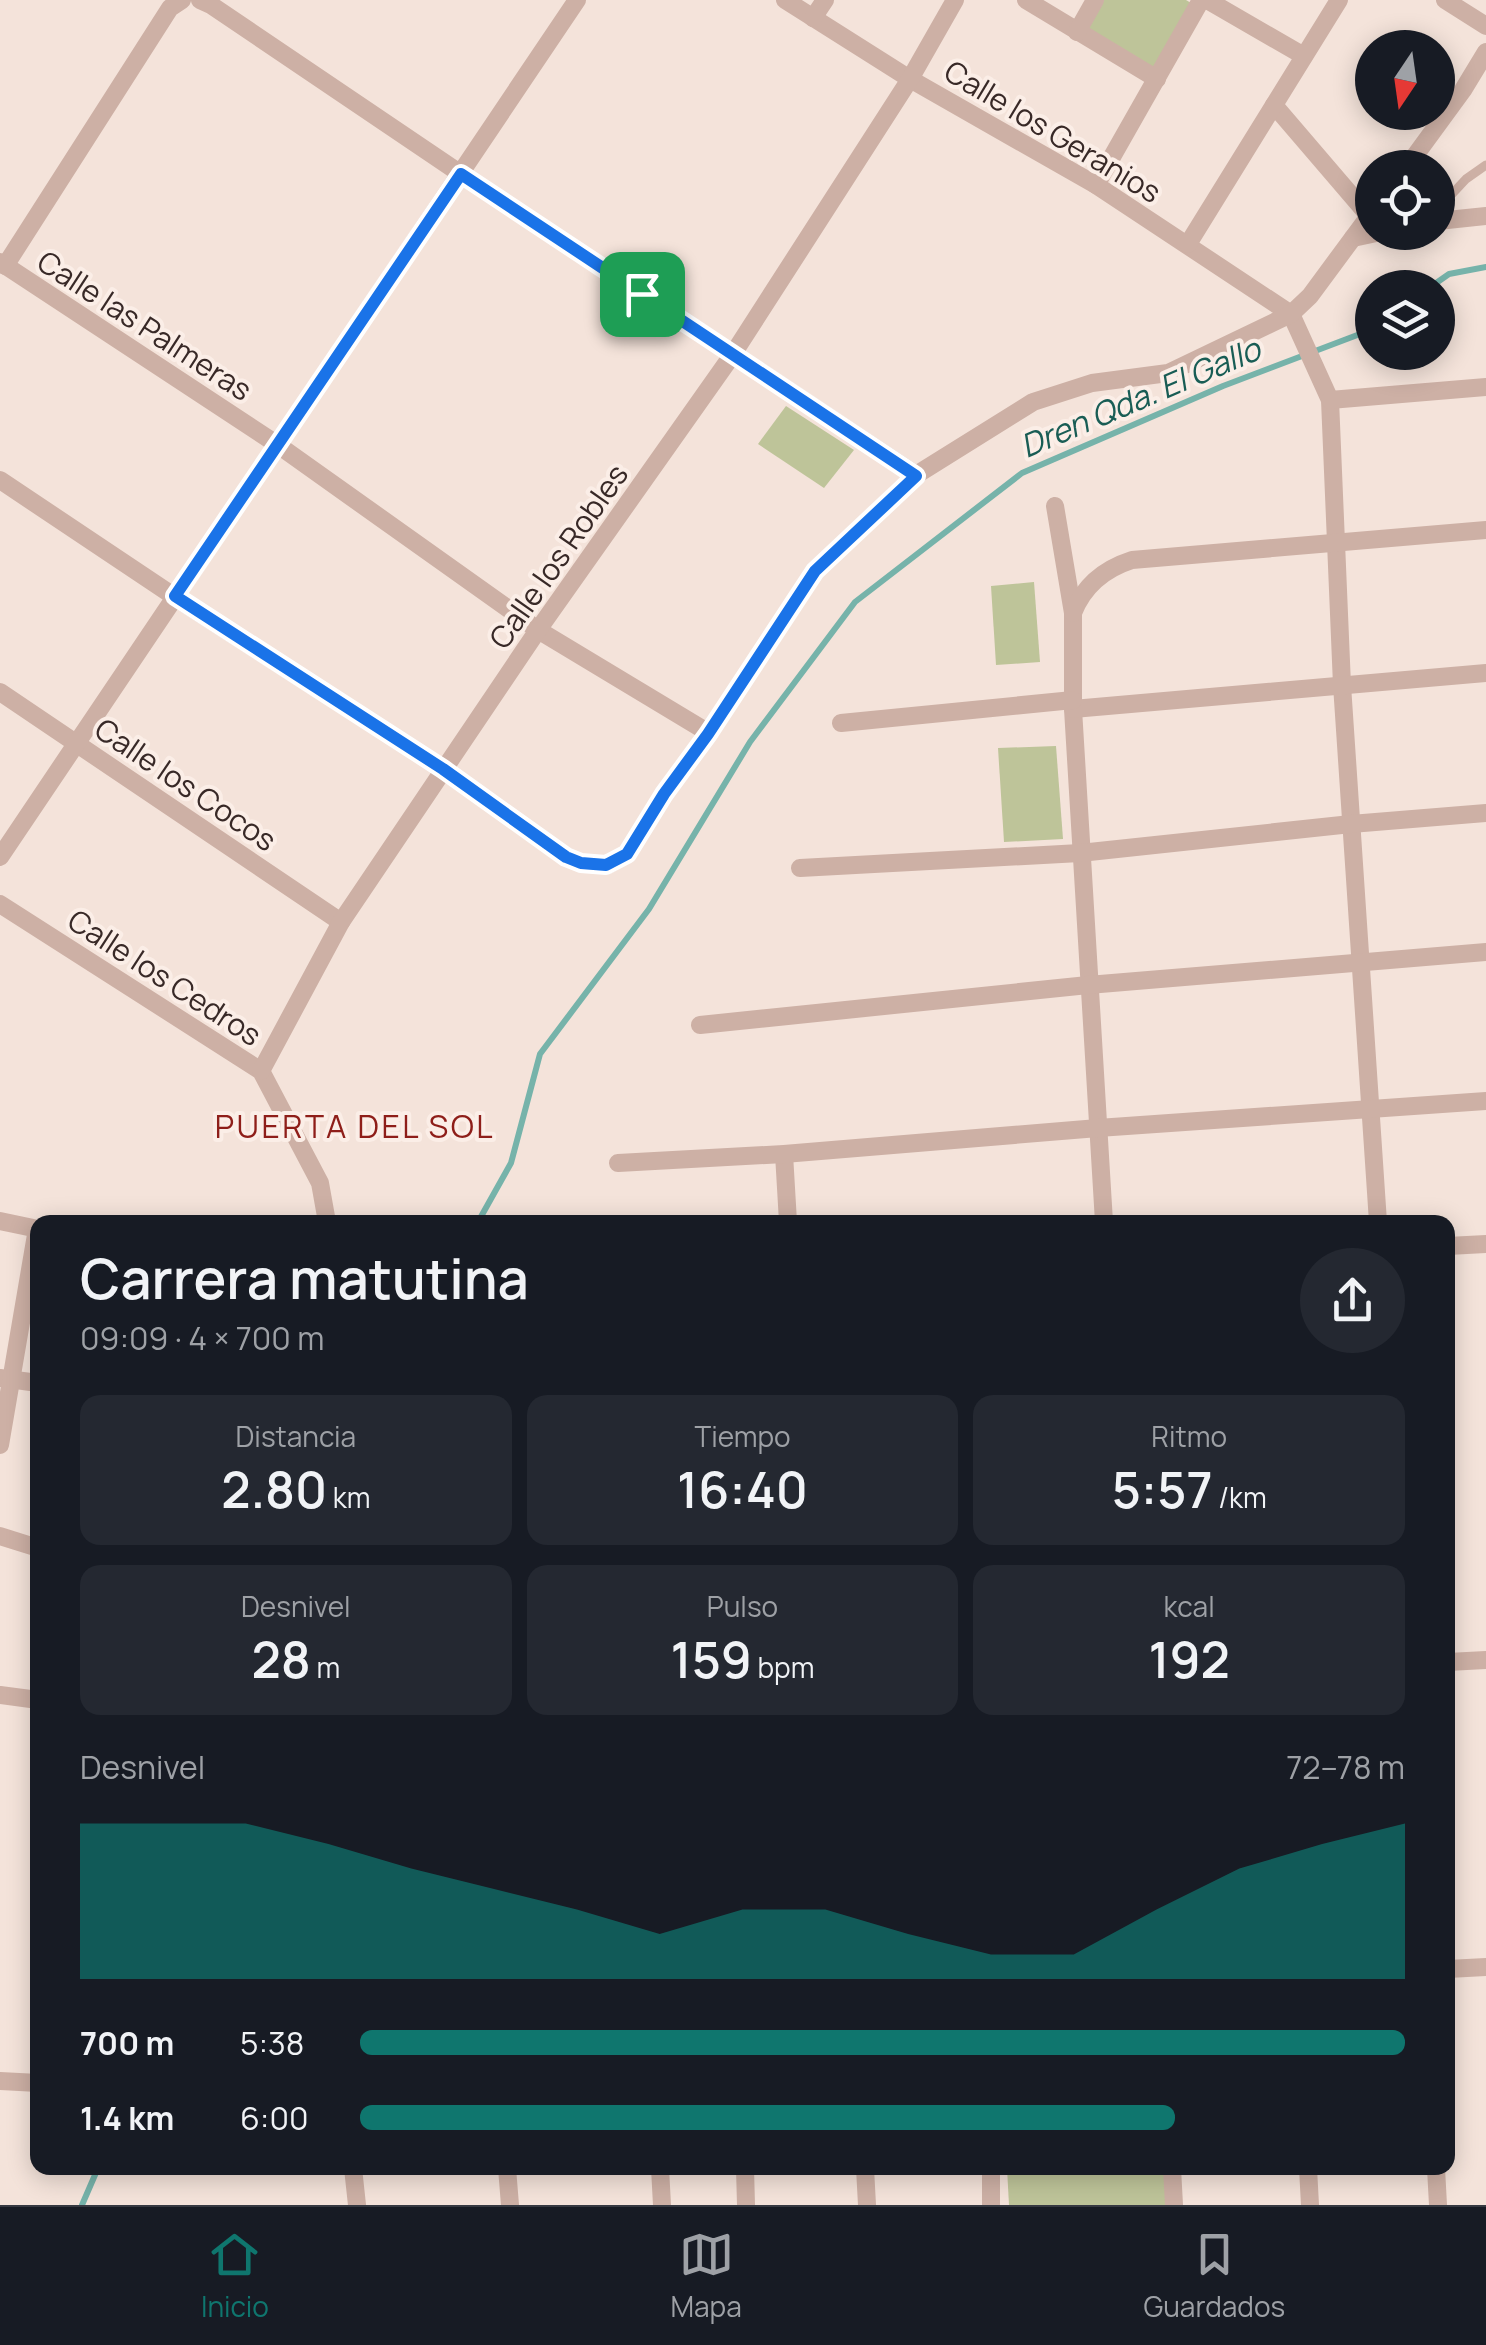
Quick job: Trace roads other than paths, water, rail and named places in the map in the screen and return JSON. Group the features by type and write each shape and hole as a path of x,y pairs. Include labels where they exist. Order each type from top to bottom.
{"street":[{"path":"200,0 916,476"},
{"path":"0,857 577,0"},
{"name":"Calle los Geranios","path":"785,0 910,78 1096,184 1291,314"},
{"path":"813,18 824,0"},
{"name":"Calle los Robles","path":"261,1071 340,922 538,630 733,354 910,78 955,0"},
{"path":"1026,0 1157,79"},
{"path":"1077,32 1095,0"},
{"path":"1096,184 1204,0 1304,56"},
{"path":"1188,244 1339,0"},
{"path":"1446,0 1486,26"},
{"path":"2,264 170,8 179,1"},
{"path":"1419,150 1486,52"},
{"path":"1274,105 1355,196"},
{"path":"1455,219 1486,216"},
{"path":"0,480 443,769 566,857 594,866 606,865 627,854 815,571 916,476 1033,402 1092,383 1168,373 1291,314 1310,296 1355,235"},
{"name":"Calle las Palmeras","path":"2,264 278,446 538,630 708,734"},
{"path":"1291,314 1330,400 1342,685 1378,1215"},
{"path":"1330,400 1486,387"},
{"path":"1055,506 1073,613 1080,853 1104,1215"},
{"path":"1073,613 1081,594 1097,578 1112,566 1132,560 1486,530"},
{"path":"842,723 1486,673"},
{"name":"Calle los Cocos","path":"0,692 340,922"},
{"path":"800,868 1080,853 1486,814"},
{"name":"Calle los Cedros","path":"0,904 261,1071 320,1183 326,1215"},
{"path":"700,1025 1088,984 1486,952"},
{"path":"618,1163 1486,1101"},
{"path":"784,1154 788,1215"},
{"path":"0,1221 30,1227"},
{"path":"1455,1246 1486,1244"},
{"path":"0,1445 5,1379 30,1262"},
{"path":"5,1379 30,1382"},
{"path":"0,1536 30,1545"},
{"path":"1455,1662 1486,1660"},
{"path":"0,1695 30,1699"},
{"path":"1455,1969 1486,1967"},
{"path":"0,2081 30,2083"},
{"path":"354,2175 357,2205"},
{"path":"508,2175 510,2205"},
{"path":"660,2175 662,2205"},
{"path":"745,2175 746,2205"},
{"path":"866,2175 867,2205"},
{"path":"991,2175 991,2205"},
{"path":"1172,2175 1174,2205"},
{"path":"1308,2175 1310,2205"},
{"path":"1436,2175 1438,2205"}],"lane":[{"path":"1455,191 1486,164"}],"waterway":[{"name":"Dren Qda. El Gallo","path":"1455,273 1486,267"},
{"name":"Dren Qda. El Gallo","path":"482,1215 511,1163 540,1054 649,909 750,742 855,602 1022,473 1223,386 1355,336"},
{"name":"Dren Qda. El Gallo","path":"82,2205 95,2175"}],"district":[{"name":"PUERTA DEL SOL","path":"355,1126"}]}
